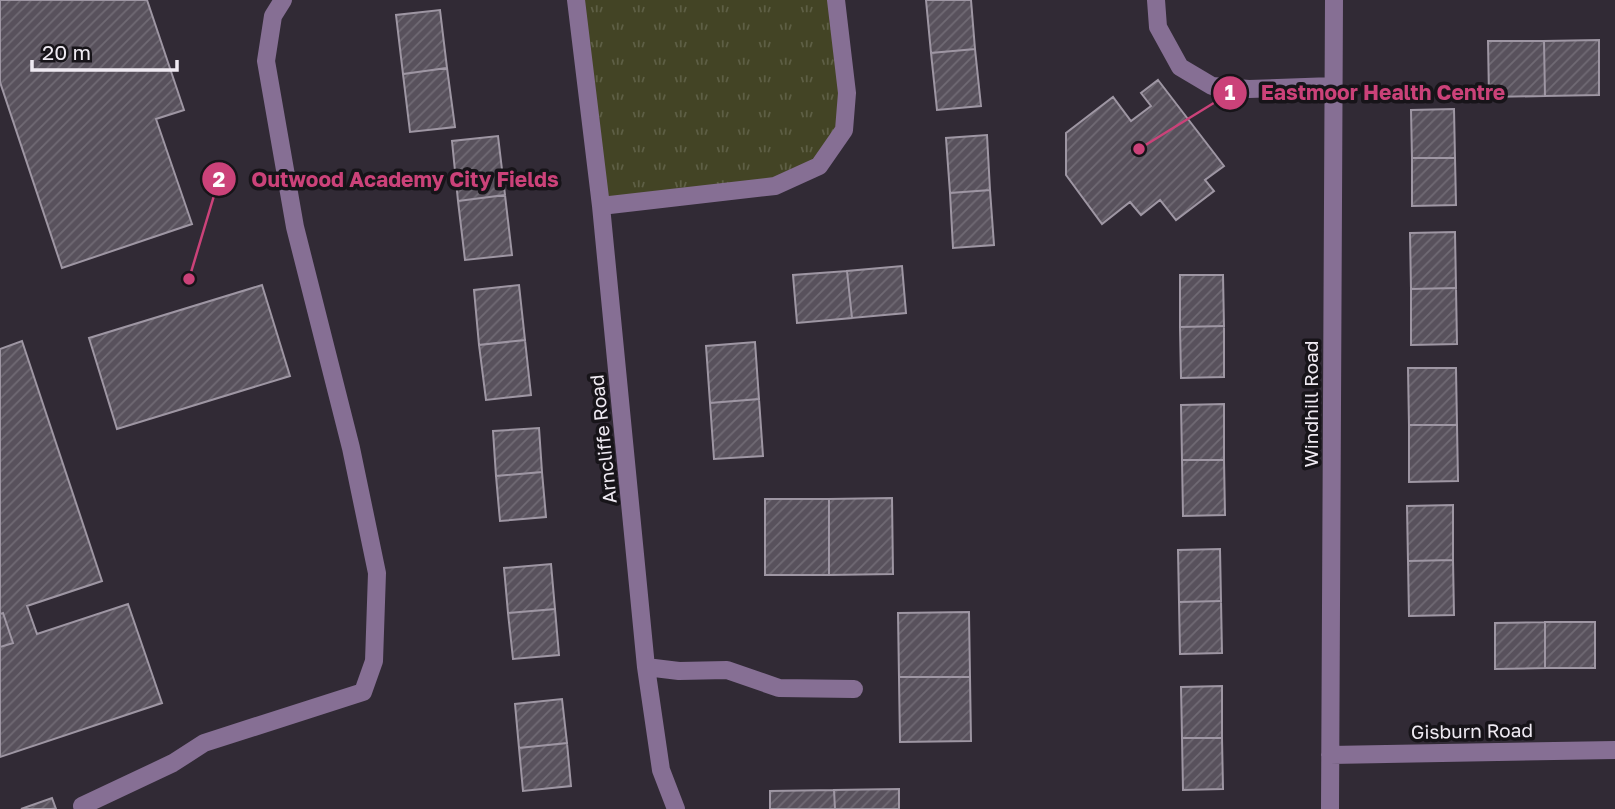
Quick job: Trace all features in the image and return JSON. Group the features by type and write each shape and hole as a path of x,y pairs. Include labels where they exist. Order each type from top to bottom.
{"street":[{"path":"82,806 173,763 204,743 363,692 374,661 377,573 351,448 295,227 267,61 273,16 283,0"},
{"name":"Arncliffe Road","path":"576,0 601,206 646,667 661,770 676,809"},
{"path":"601,206 775,186 819,166 844,130 847,93 836,0"},
{"path":"1156,0 1158,27 1180,67 1212,86 1250,89 1333,86"},
{"name":"Windhill Road","path":"1330,809 1334,0"},
{"path":"646,667 679,671 727,670 779,688 854,689"},
{"name":"Gisburn Road","path":"1330,755 1615,750"}],"green space":[{"path":"576,0 836,0 844,130 819,166 775,186 601,206"}],"building":[{"path":"0,0 147,0 184,110 156,119 192,224 62,268 0,82"},
{"path":"926,0 971,0 975,49 931,53"},
{"path":"440,10 447,68 403,74 396,15"},
{"path":"1599,40 1599,95 1545,96 1544,41"},
{"path":"1488,41 1544,41 1545,96 1489,97"},
{"path":"975,49 981,106 937,110 931,53"},
{"path":"447,68 455,127 410,132 403,74"},
{"path":"1158,80 1224,166 1205,180 1214,191 1176,220 1160,200 1141,215 1130,202 1102,224 1066,175 1066,133 1113,97 1131,121 1151,106 1141,93"},
{"path":"1454,109 1455,158 1412,158 1411,110"},
{"path":"987,135 990,190 950,193 946,138"},
{"path":"498,136 505,195 458,201 452,141"},
{"path":"1412,158 1455,158 1456,205 1412,206"},
{"path":"990,190 994,245 953,248 950,193"},
{"path":"505,195 512,255 465,260 458,201"},
{"path":"1455,232 1456,288 1411,289 1410,233"},
{"path":"902,266 906,313 852,318 847,271"},
{"path":"847,271 852,318 797,323 793,275"},
{"path":"1180,275 1223,275 1224,326 1180,327"},
{"path":"262,285 290,376 117,429 89,338"},
{"path":"519,285 525,340 479,345 474,290"},
{"path":"1456,288 1457,344 1411,345 1411,289"},
{"path":"1224,326 1224,377 1181,378 1180,327"},
{"path":"525,340 531,395 486,400 479,345"},
{"path":"22,341 102,581 27,606 37,634 128,604 162,703 0,757 0,647 13,643 3,613 0,614 0,349"},
{"path":"755,342 759,399 710,403 706,346"},
{"path":"1408,368 1456,368 1457,425 1409,425"},
{"path":"759,399 763,456 714,459 710,403"},
{"path":"1224,404 1224,460 1182,460 1181,405"},
{"path":"1409,425 1457,425 1458,481 1409,482"},
{"path":"539,428 542,472 496,476 493,431"},
{"path":"1182,460 1224,460 1225,515 1183,516"},
{"path":"542,472 546,517 500,521 496,476"},
{"path":"892,498 893,574 829,575 829,499"},
{"path":"765,499 829,499 829,575 765,575"},
{"path":"1453,505 1453,560 1408,561 1407,506"},
{"path":"1220,549 1221,601 1179,602 1178,550"},
{"path":"1453,560 1454,615 1409,616 1408,561"},
{"path":"551,564 555,609 508,613 504,568"},
{"path":"1221,601 1222,653 1180,654 1179,602"},
{"path":"555,609 559,655 513,659 508,613"},
{"path":"969,612 970,677 899,677 898,613"},
{"path":"3,613 13,643 0,647 0,614"},
{"path":"1545,622 1545,668 1495,669 1495,623"},
{"path":"1545,622 1595,622 1595,668 1545,668"},
{"path":"899,677 970,677 971,741 900,742"},
{"path":"1222,686 1222,738 1182,738 1181,687"},
{"path":"562,699 567,743 519,748 515,704"},
{"path":"1182,738 1222,738 1223,789 1183,790"},
{"path":"567,743 571,786 523,791 519,748"},
{"path":"899,789 899,809 835,809 834,790"},
{"path":"834,790 835,809 770,809 770,791"},
{"path":"52,798 56,809 21,809"}],"place":[{"name":"Eastmoor Health Centre","path":"1139,149"},
{"name":"Outwood Academy City Fields","path":"189,279"}]}
